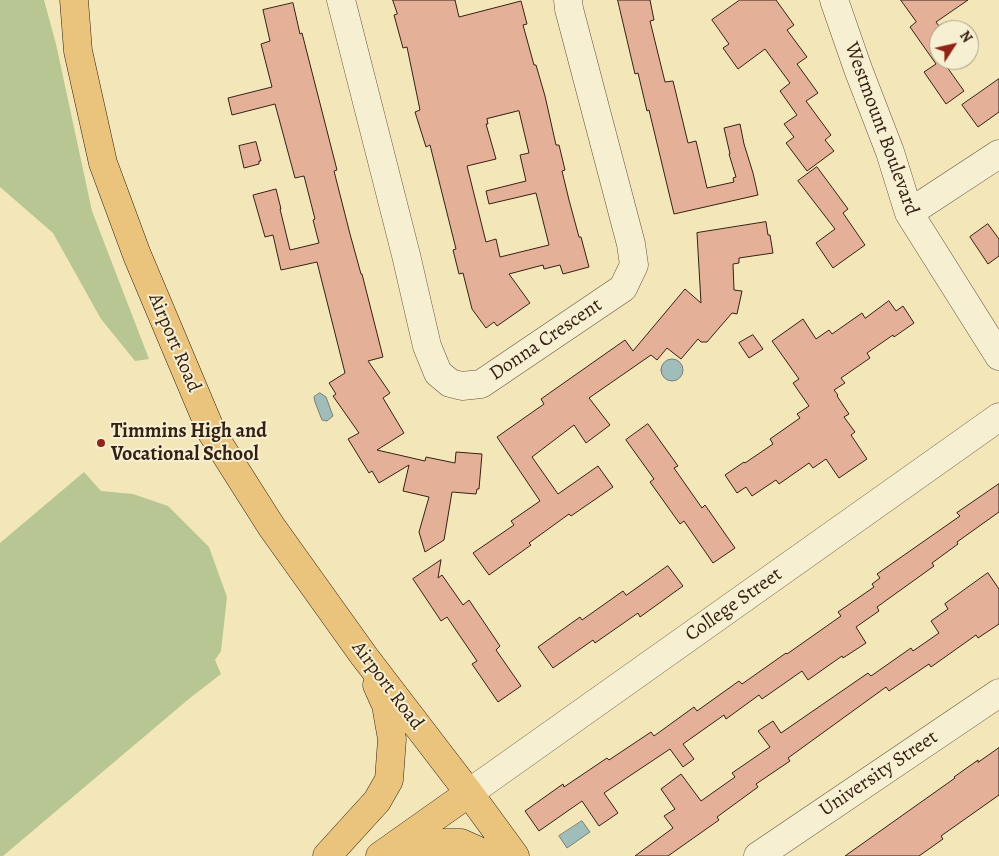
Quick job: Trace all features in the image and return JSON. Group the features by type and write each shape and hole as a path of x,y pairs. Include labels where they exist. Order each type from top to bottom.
{"main road":[{"name":"Airport Road","path":"74,0 78,52 103,163 138,254 212,433 271,526 364,656 469,792 514,856"},
{"path":"327,856 377,801 389,780 392,738 386,705 364,656"},
{"path":"380,856 469,792"},
{"path":"388,856 432,843 461,843 490,856"}],"street":[{"name":"Donna Crescent","path":"341,0 406,255 427,346 438,373 450,383 462,386 481,384 623,288 634,265 631,244 568,9 568,0"},
{"name":"Westmount Boulevard","path":"834,0 890,152 909,214 999,356"},
{"path":"909,214 999,154"},
{"name":"College Street","path":"469,792 999,417"},
{"name":"University Street","path":"758,856 999,693"}],"green space":[{"path":"0,0 44,0 56,44 92,211 149,359 135,361 101,319 53,233 0,187"},
{"path":"84,472 101,491 133,494 168,506 209,547 227,597 221,651 215,660 221,674 3,856 0,856 0,543"}],"water":[{"path":"672,359 680,362 683,370 680,378 672,381 664,378 661,370 664,362"},
{"path":"320,393 326,397 333,416 327,421 322,420 315,402 314,397"},
{"path":"582,821 590,832 567,848 559,836"}],"building":[{"path":"393,0 455,0 459,17 521,1 527,24 523,25 545,96 556,145 559,145 565,170 562,171 569,200 589,267 563,274 560,265 544,269 543,265 509,274 530,303 497,326 494,322 486,328 472,309 463,273 459,274 453,250 456,249 430,145 426,147 415,112 420,110 407,47 403,48 394,15 397,14","holes":["519,111 529,153 520,155 526,181 486,191 489,204 536,193 549,245 500,257 496,239 486,242 467,166 496,159 486,124 488,124 487,119"]},
{"path":"618,0 650,0 654,20 650,21 665,82 673,81 688,143 696,141 707,188 734,182 733,178 736,177 724,128 740,124 758,195 674,214 649,110 647,111 638,73 635,74"},
{"path":"740,0 776,0 794,25 787,30 807,57 797,64 818,93 806,101 831,135 825,140 834,151 807,171 786,143 794,137 784,124 797,115 780,91 790,83 765,49 738,69 723,48 729,44 712,20"},
{"path":"901,0 968,0 939,20 929,20 929,54 910,27 916,22"},
{"path":"293,3 337,170 334,171 350,234 383,357 368,361 390,393 383,398 404,433 377,450 425,461 426,457 455,463 456,452 482,454 479,489 477,489 476,494 452,492 444,540 425,552 419,532 429,497 403,491 409,465 379,483 372,471 369,473 348,439 359,433 333,396 336,394 329,383 345,373 317,262 281,270 273,235 265,237 253,195 276,189 290,250 319,243 304,176 295,178 275,104 232,115 228,98 272,87 261,44 270,41 263,10"},
{"path":"929,69 949,70 964,91 946,104 924,72"},
{"path":"999,79 999,112 978,127 962,105"},
{"path":"256,142 261,161 259,161 259,164 244,168 239,146"},
{"path":"817,167 848,209 843,213 865,245 833,268 816,243 835,229 798,181"},
{"path":"766,222 773,253 739,258 739,263 733,264 734,290 742,291 737,314 732,313 707,342 701,342 698,339 681,359 667,348 657,360 651,355 589,398 610,425 586,443 574,425 532,457 558,494 598,466 613,487 571,516 569,514 529,543 531,545 489,575 473,553 514,525 511,521 540,501 497,437 544,404 541,399 625,340 633,351 685,289 701,303 697,233"},
{"path":"988,224 999,239 999,256 988,264 970,237"},
{"path":"889,301 896,311 903,306 914,323 867,353 870,358 841,378 845,383 834,390 849,414 844,417 855,432 851,435 867,459 839,478 826,459 813,468 809,463 779,484 776,480 752,496 746,487 737,493 725,475 773,444 770,439 800,418 797,414 809,406 793,383 799,379 772,341 803,319 816,339 829,330 832,334 862,313 865,318"},
{"path":"753,335 763,349 749,358 739,343"},
{"path":"648,424 678,466 674,468 702,508 705,505 735,548 713,563 684,521 680,524 650,482 654,479 626,440"},
{"path":"999,484 999,512 957,542 958,544 932,563 934,566 877,607 879,611 856,627 866,643 843,658 842,656 808,680 802,671 762,699 759,695 726,719 724,715 683,744 694,759 683,767 670,749 604,793 618,813 599,826 582,801 539,831 525,811 563,784 564,787 607,758 609,760 651,732 654,736 694,707 697,711 739,681 742,684 787,654 841,616 838,612 874,587 872,584 880,578 877,574 960,516 957,513"},
{"path":"441,560 438,578 442,575 463,605 469,600 500,646 496,650 521,686 498,702 472,664 477,661 447,617 441,621 413,579"},
{"path":"668,566 683,586 640,617 638,613 595,643 593,640 553,668 538,647 580,617 582,620 623,591 626,595"},
{"path":"988,573 999,589 999,624 978,638 976,635 931,667 929,664 889,691 886,687 788,758 790,761 756,784 758,787 717,817 719,820 668,856 635,856 673,828 664,816 675,809 661,789 681,774 701,801 735,777 732,773 770,747 758,731 773,721 781,733 868,673 871,676 911,648 913,651 939,633 931,621 948,609 945,604"},
{"path":"999,748 999,795 941,836 943,839 919,856 845,856 978,760 978,762"}],"place":[{"name":"Timmins High and Vocational School","path":"101,443"}]}
